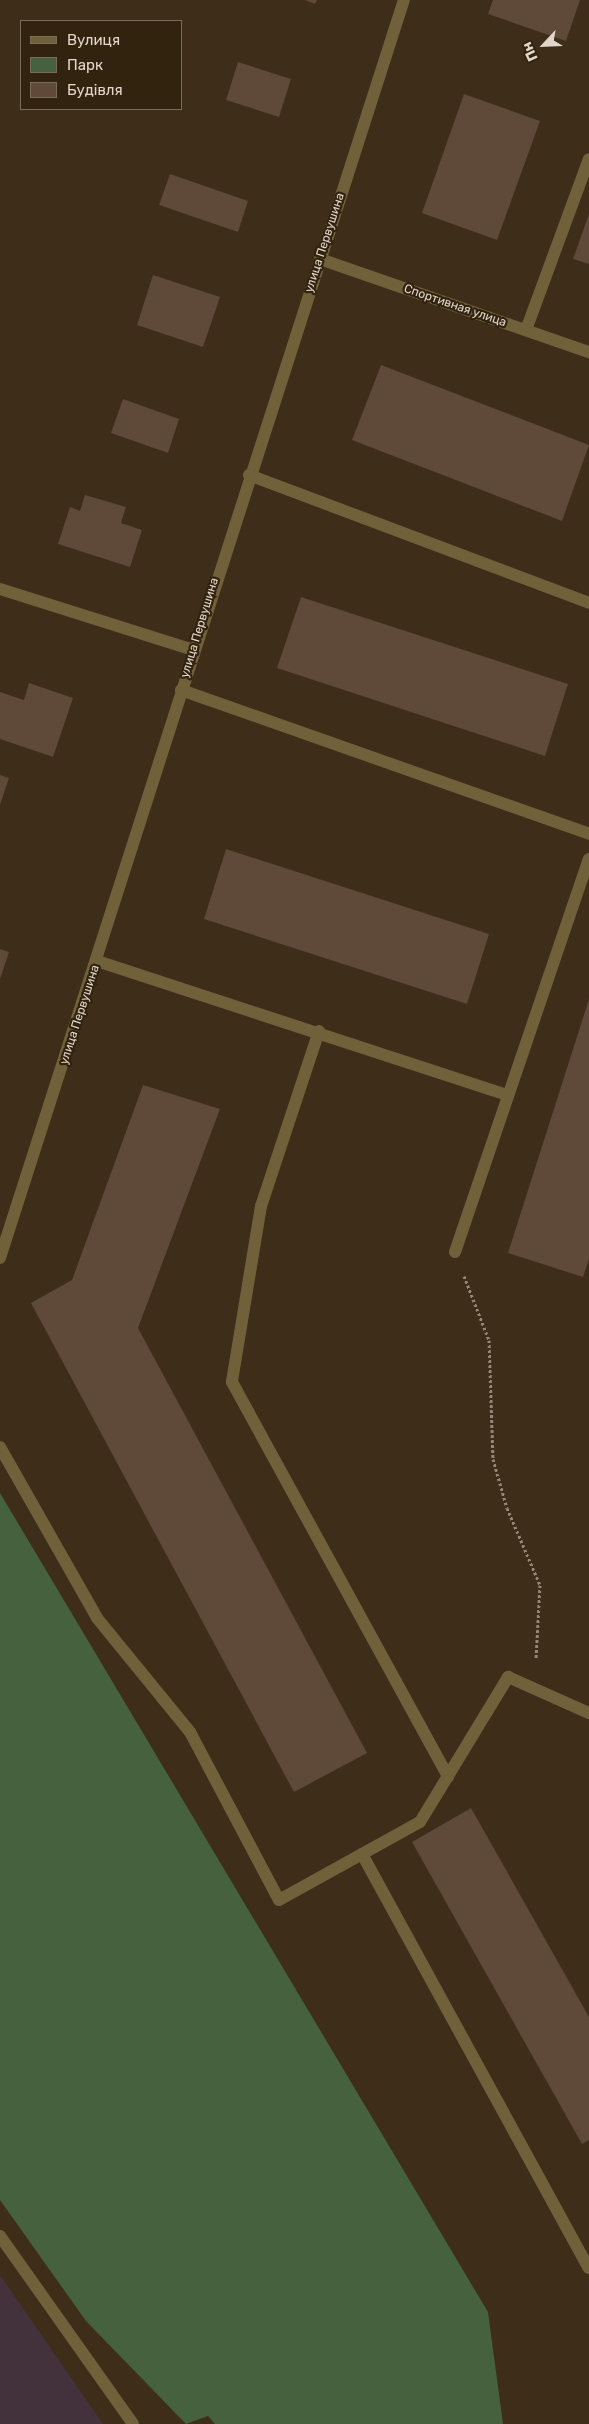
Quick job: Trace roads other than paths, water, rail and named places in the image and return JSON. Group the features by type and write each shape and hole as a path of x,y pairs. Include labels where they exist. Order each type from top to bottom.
{"street":[{"name":"улица Первушина","path":"0,1258 97,961 249,475 404,0"},
{"path":"526,330 589,159"},
{"name":"Спортивная улица","path":"320,259 589,352"},
{"path":"249,475 589,603"},
{"path":"0,589 193,650"},
{"path":"181,690 589,834"},
{"path":"454,1252 589,859"},
{"path":"97,961 318,1030 507,1094"},
{"path":"318,1030 261,1206 232,1382 448,1777"},
{"path":"0,1448 97,1618 190,1732 279,1900 420,1822 508,1678 589,1712"},
{"path":"362,1854 589,2268"},
{"path":"0,2236 132,2424"}]}
